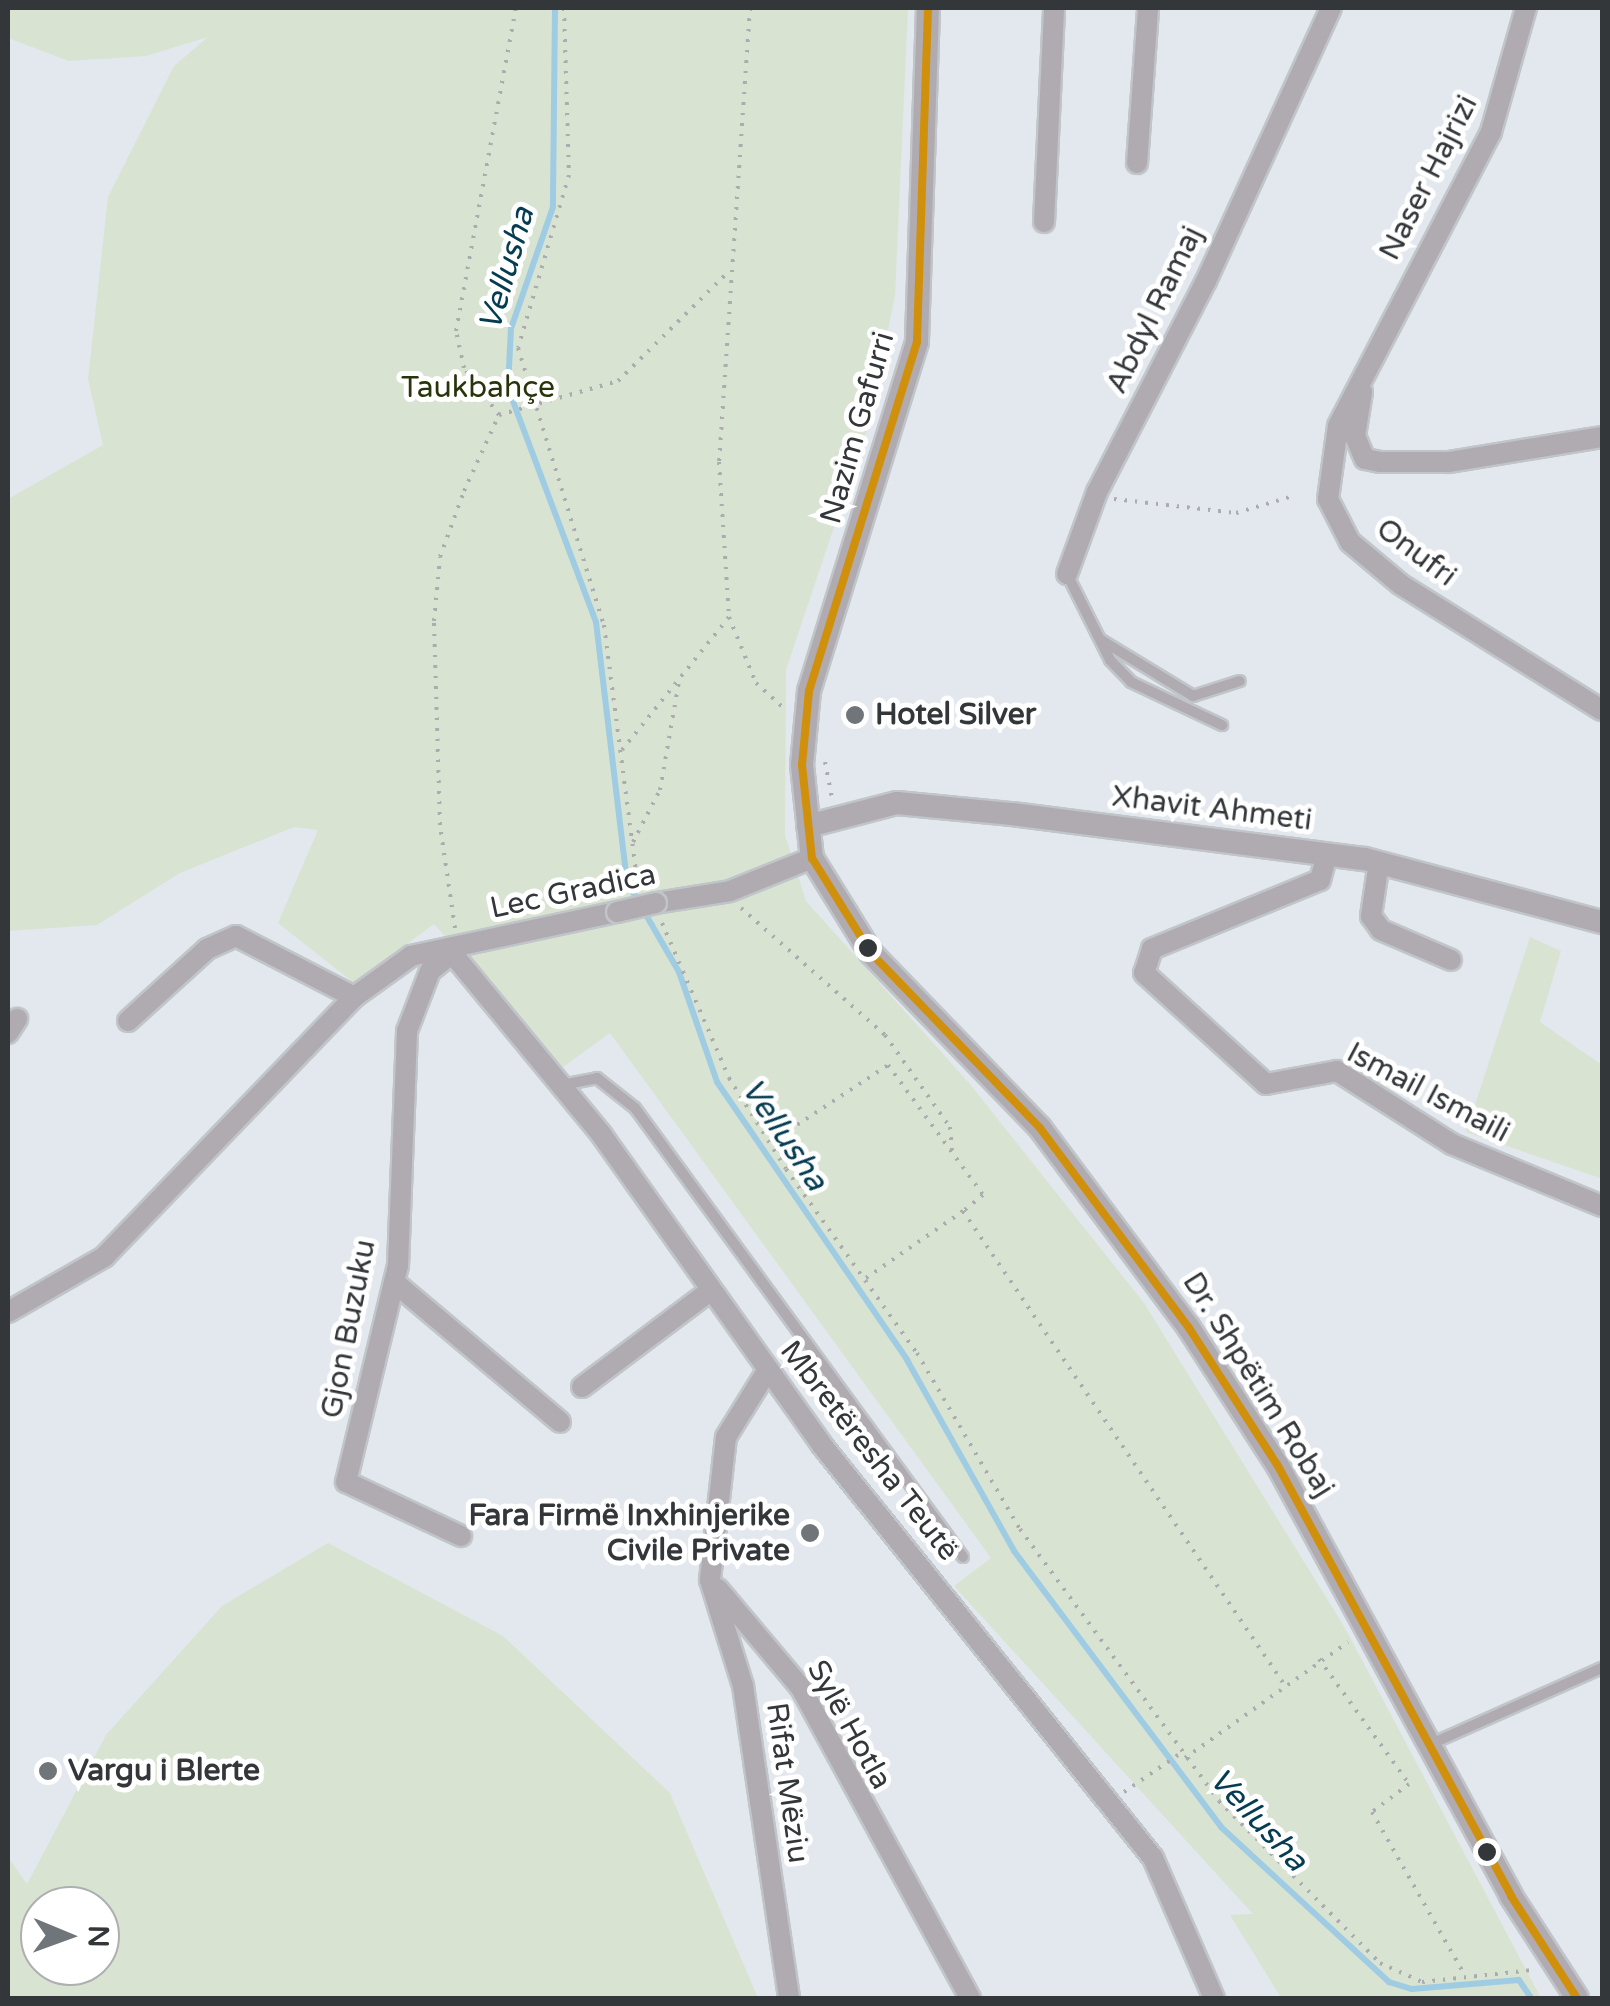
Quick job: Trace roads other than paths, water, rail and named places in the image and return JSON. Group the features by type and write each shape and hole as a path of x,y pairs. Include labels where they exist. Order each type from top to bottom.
{"street":[{"name":"Nazim Gafurri","path":"812,858 805,713 917,342 928,8"},
{"path":"1044,222 1054,8"},
{"path":"1137,163 1148,8"},
{"name":"Abdyl Ramaj","path":"1067,574 1097,492 1206,282 1331,8"},
{"name":"Naser Hajrizi","path":"1366,370 1491,132 1526,8"},
{"path":"1366,370 1355,436 1366,459 1449,462 1602,437"},
{"name":"Onufri","path":"1366,370 1338,426 1327,479 1350,542 1414,594 1602,710"},
{"name":"Xhavit Ahmeti","path":"808,826 897,804 1327,854 1379,862 1602,922"},
{"name":"Ismail Ismaili","path":"1327,854 1320,880 1152,949 1144,973 1266,1084 1338,1071 1452,1144 1602,1206"},
{"name":"Lec Gradica","path":"8,1312 104,1256 354,997 411,956 456,950 649,904 730,891 812,858"},
{"name":"Dr. Shpëtim Robaj","path":"812,858 872,953 1040,1128 1138,1253 1373,1632 1430,1744 1577,1998"},
{"path":"1379,862 1371,916 1381,930 1451,960"},
{"path":"128,1020 207,949 236,936 354,997"},
{"name":"Mbretëresha Teutë","path":"456,950 561,1085 768,1372 1108,1802 1185,1915 1214,1998"},
{"name":"Gjon Buzuku","path":"456,950 430,971 407,1031 394,1282 346,1482 461,1536"},
{"path":"394,1282 560,1422"},
{"path":"582,1388 710,1292"},
{"path":"710,1580 726,1437 768,1372"},
{"name":"Rifat Mëziu","path":"710,1580 743,1686 788,1998"},
{"name":"Sylë Hotla","path":"710,1580 801,1688 970,1998"}],"lane":[{"name":"Abdyl Ramaj","path":"1067,574 1110,660 1157,700 1222,725"},
{"path":"1101,640 1193,696 1240,681"},
{"path":"561,1085 597,1078 635,1108 963,1558"},
{"path":"1430,1744 1602,1668"}],"waterway":[{"name":"Vellusha","path":"555,8 553,207 511,328 508,388 596,622 627,882 679,972 717,1082 907,1360 1014,1551 1221,1827 1389,1982 1412,1989 1519,1980 1531,1998"}],"place":[{"name":"Hotel Silver","path":"855,715"},
{"name":"Fara Firmë Inxhinjerike Civile Private","path":"810,1533"},
{"name":"Vargu i Blerte","path":"48,1771"}],"park label":[{"name":"Taukbahçe","path":"478,388"}]}
